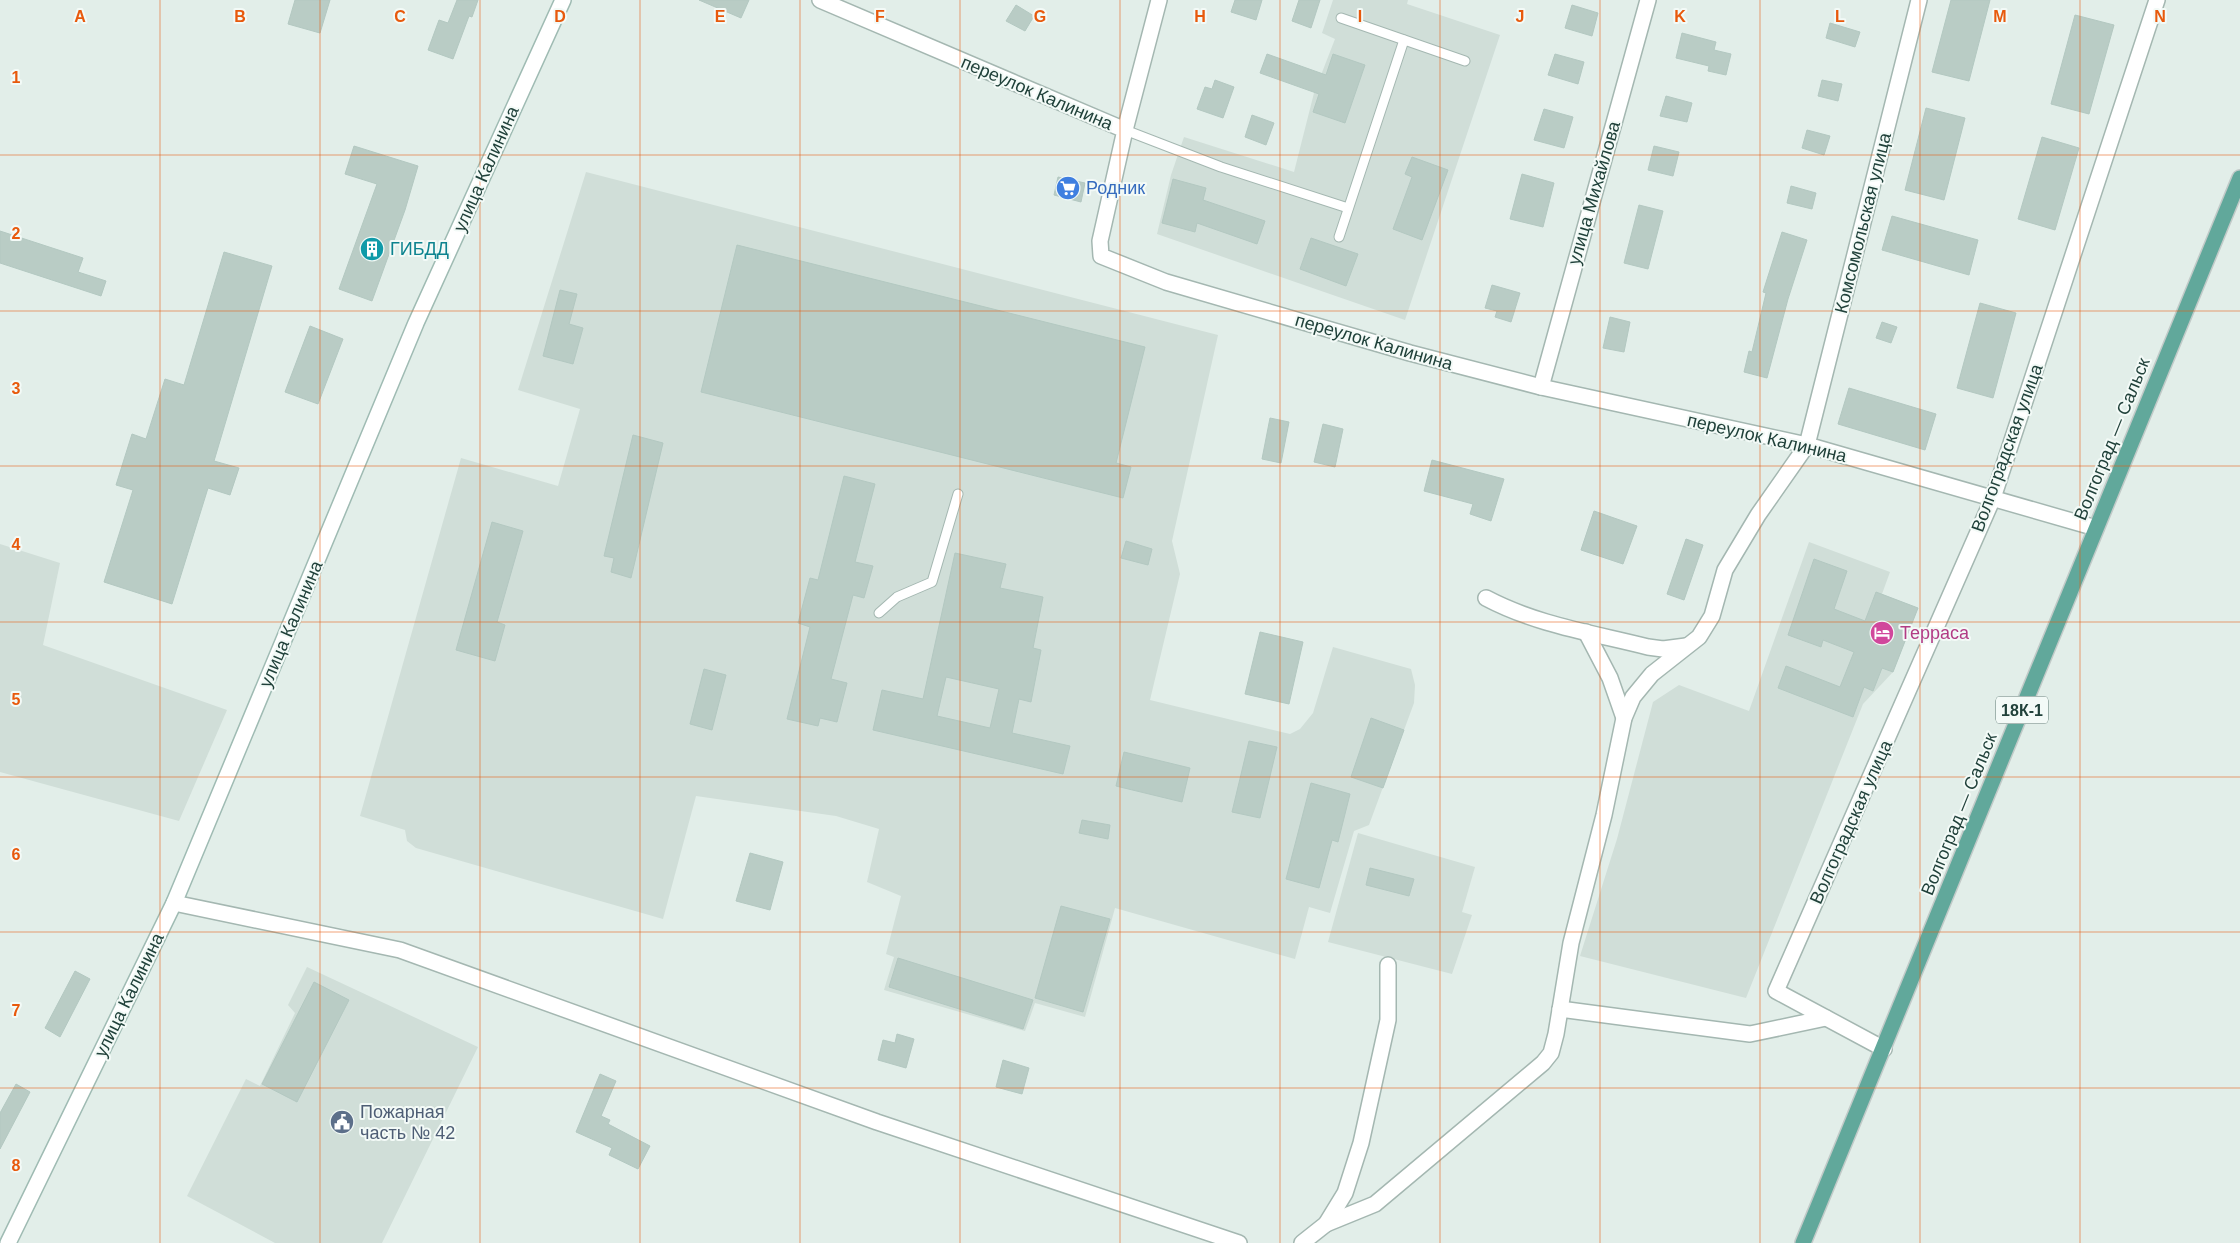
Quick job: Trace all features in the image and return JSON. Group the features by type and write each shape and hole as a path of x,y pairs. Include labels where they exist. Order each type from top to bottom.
{"main road":[{"name":"Волгоград — Сальск","path":"1803,1243 2240,178"}],"street":[{"name":"улица Калинина","path":"8,1243 174,902 416,323 563,0"},
{"name":"переулок Калинина","path":"820,0 1125,130 1100,241 1101,256 1166,282 1410,353 1541,387 1807,445 2096,528"},
{"path":"1125,130 1160,0"},
{"name":"улица Михайлова","path":"1541,387 1648,0"},
{"name":"Комсомольская улица","path":"1807,445 1919,0"},
{"name":"Волгоградская улица","path":"1884,1049 1776,991 1993,498 2157,0"},
{"path":"1302,1243 1326,1224 1374,1204 1543,1063 1551,1053 1571,943 1604,815 1624,718 1633,697 1652,674 1699,637 1712,616 1725,570 1758,515 1807,445"},
{"path":"1486,598 1512,612 1586,632 1663,649 1688,646"},
{"path":"1586,632 1610,678 1624,718"},
{"path":"174,902 400,950 877,1122 1239,1243"},
{"path":"1326,1224 1345,1192 1361,1143 1388,1020 1388,965"},
{"path":"1560,1009 1750,1034 1826,1018"}],"lane":[{"path":"1341,18 1465,61"},
{"path":"1338,237 1404,40"},
{"path":"1125,130 1221,167 1348,208"},
{"path":"879,613 897,597 932,582 958,494"}],"shaded area":[{"path":"1333,0 1408,0 1407,4 1500,35 1405,320 1157,234 1171,175 1184,137 1294,172 1314,93 1335,39 1322,33"},
{"path":"586,172 1218,335 1172,541 1180,574 1150,700 1290,734 1300,729 1313,713 1333,647 1411,669 1415,685 1414,703 1369,825 1354,831 1330,913 1309,907 1295,959 1115,908 1085,1017 1035,1003 1025,1031 884,990 894,957 886,954 901,896 867,882 879,829 836,816 696,796 663,919 416,848 407,841 405,830 360,816 461,458 558,486 580,409 518,390"},
{"path":"1809,542 1890,572 1882,594 1918,608 1893,672 1863,704 1746,998 1580,956 1617,839 1653,702 1679,685 1749,711"},
{"path":"0,544 60,563 43,645 227,710 179,821 0,772"},
{"path":"1358,833 1475,867 1462,912 1472,915 1452,974 1328,942"},
{"path":"307,967 478,1047 382,1243 275,1243 187,1196 246,1079 260,1086 295,1013 288,1005"}],"building":[{"path":"295,0 330,0 320,33 288,24"},
{"path":"457,0 478,0 472,17 469,16 453,59 428,50 439,20 448,23"},
{"path":"699,0 749,0 741,18"},
{"path":"1235,0 1262,0 1256,20 1231,12"},
{"path":"1299,0 1320,0 1311,28 1292,21"},
{"path":"1951,0 1990,0 1969,81 1932,72"},
{"path":"1016,5 1034,16 1025,31 1006,21"},
{"path":"1572,5 1598,13 1592,36 1565,28"},
{"path":"2075,15 2114,25 2089,114 2051,104"},
{"path":"1830,23 1860,32 1855,47 1826,38"},
{"path":"1682,33 1716,42 1714,50 1731,54 1726,75 1708,71 1709,66 1676,58"},
{"path":"1267,54 1326,75 1333,54 1365,65 1345,123 1313,112 1319,94 1260,73"},
{"path":"1555,54 1584,62 1578,84 1548,75"},
{"path":"1215,80 1234,87 1223,118 1197,109 1205,87 1212,89"},
{"path":"1822,80 1842,84 1838,101 1818,96"},
{"path":"1666,96 1692,103 1687,122 1660,116"},
{"path":"1926,108 1965,118 1944,200 1905,190"},
{"path":"1544,109 1573,117 1564,148 1534,140"},
{"path":"1252,115 1274,123 1266,145 1245,137"},
{"path":"1807,130 1830,136 1824,155 1802,148"},
{"path":"2042,137 2079,148 2055,230 2018,219"},
{"path":"354,146 418,166 405,210 372,301 339,289 377,184 345,174"},
{"path":"1654,146 1679,152 1673,176 1648,170"},
{"path":"1412,157 1448,170 1422,240 1393,229 1412,177 1405,174"},
{"path":"1522,174 1554,183 1543,227 1510,219"},
{"path":"1058,177 1085,183 1081,202 1054,195"},
{"path":"1173,179 1206,188 1203,200 1265,221 1257,244 1197,223 1195,232 1162,223"},
{"path":"1791,186 1816,193 1812,209 1787,203"},
{"path":"1639,205 1663,211 1648,269 1624,263"},
{"path":"1892,216 1978,240 1969,275 1882,250"},
{"path":"0,231 83,258 78,272 106,281 101,296 0,263"},
{"path":"1782,232 1807,240 1788,299 1767,378 1744,372 1749,351 1752,352 1766,293 1763,292"},
{"path":"1311,238 1358,254 1346,286 1300,269"},
{"path":"737,245 1145,347 1116,463 1131,467 1123,498 701,392"},
{"path":"224,252 272,266 214,461 239,468 230,495 208,488 172,604 104,582 133,490 116,485 132,434 146,439 165,379 184,385"},
{"path":"1492,285 1520,293 1511,322 1495,317 1497,311 1485,308"},
{"path":"560,290 577,294 569,324 583,328 573,364 543,356"},
{"path":"1980,303 2016,313 1993,398 1957,388"},
{"path":"1610,317 1630,322 1624,352 1603,348"},
{"path":"1882,322 1897,327 1891,343 1876,338"},
{"path":"310,326 343,339 318,404 285,392"},
{"path":"1849,388 1936,414 1925,450 1838,424"},
{"path":"1270,418 1289,422 1281,463 1262,459"},
{"path":"1323,424 1343,429 1335,467 1314,462"},
{"path":"633,435 663,443 631,578 611,572 614,558 604,556"},
{"path":"1432,460 1504,479 1491,521 1470,514 1473,504 1424,491"},
{"path":"844,476 875,484 855,562 873,566 864,598 853,595 831,679 847,683 837,722 820,718 818,726 787,719 810,627 798,623 810,578 818,580"},
{"path":"1594,511 1637,526 1623,564 1581,550"},
{"path":"492,522 523,531 497,622 505,625 495,661 456,650"},
{"path":"1686,539 1703,545 1684,600 1667,594"},
{"path":"1126,541 1152,549 1148,565 1121,558"},
{"path":"955,553 1006,564 1000,588 1043,597 1033,648 1041,650 1031,702 1019,699 1012,733 1070,746 1063,774 873,730 882,690 923,699","holes":["946,677 999,689 990,728 937,716"]},
{"path":"1814,559 1847,571 1834,609 1865,621 1876,592 1918,608 1893,672 1882,668 1873,691 1864,687 1853,717 1778,688 1786,666 1840,687 1854,652 1823,640 1821,647 1788,635"},
{"path":"1260,632 1303,642 1289,704 1245,694"},
{"path":"704,669 726,675 712,730 690,724"},
{"path":"1371,718 1404,730 1383,788 1351,777"},
{"path":"1249,741 1277,747 1260,818 1232,812"},
{"path":"1124,752 1190,768 1182,802 1116,786"},
{"path":"1311,783 1350,794 1338,842 1332,840 1319,888 1286,879"},
{"path":"1082,820 1110,825 1108,839 1079,833"},
{"path":"750,853 783,862 770,910 736,901"},
{"path":"1370,868 1414,879 1409,896 1366,885"},
{"path":"1061,906 1110,919 1083,1012 1035,998"},
{"path":"898,958 1033,1000 1023,1029 889,987"},
{"path":"75,971 90,979 60,1037 45,1028"},
{"path":"314,982 349,1000 297,1102 262,1084"},
{"path":"897,1034 914,1039 906,1068 878,1060 883,1040 895,1043"},
{"path":"1003,1060 1029,1068 1022,1094 996,1087"},
{"path":"600,1074 616,1081 601,1116 610,1120 608,1124 650,1146 638,1169 609,1155 612,1148 576,1132"},
{"path":"16,1084 30,1092 0,1149 0,1113"}],"place":[{"name":"Родник","path":"1068,188"},
{"name":"ГИБДД","path":"372,249"},
{"name":"Терраса","path":"1882,633"},
{"name":"Пожарная часть № 42","path":"342,1122"}]}
